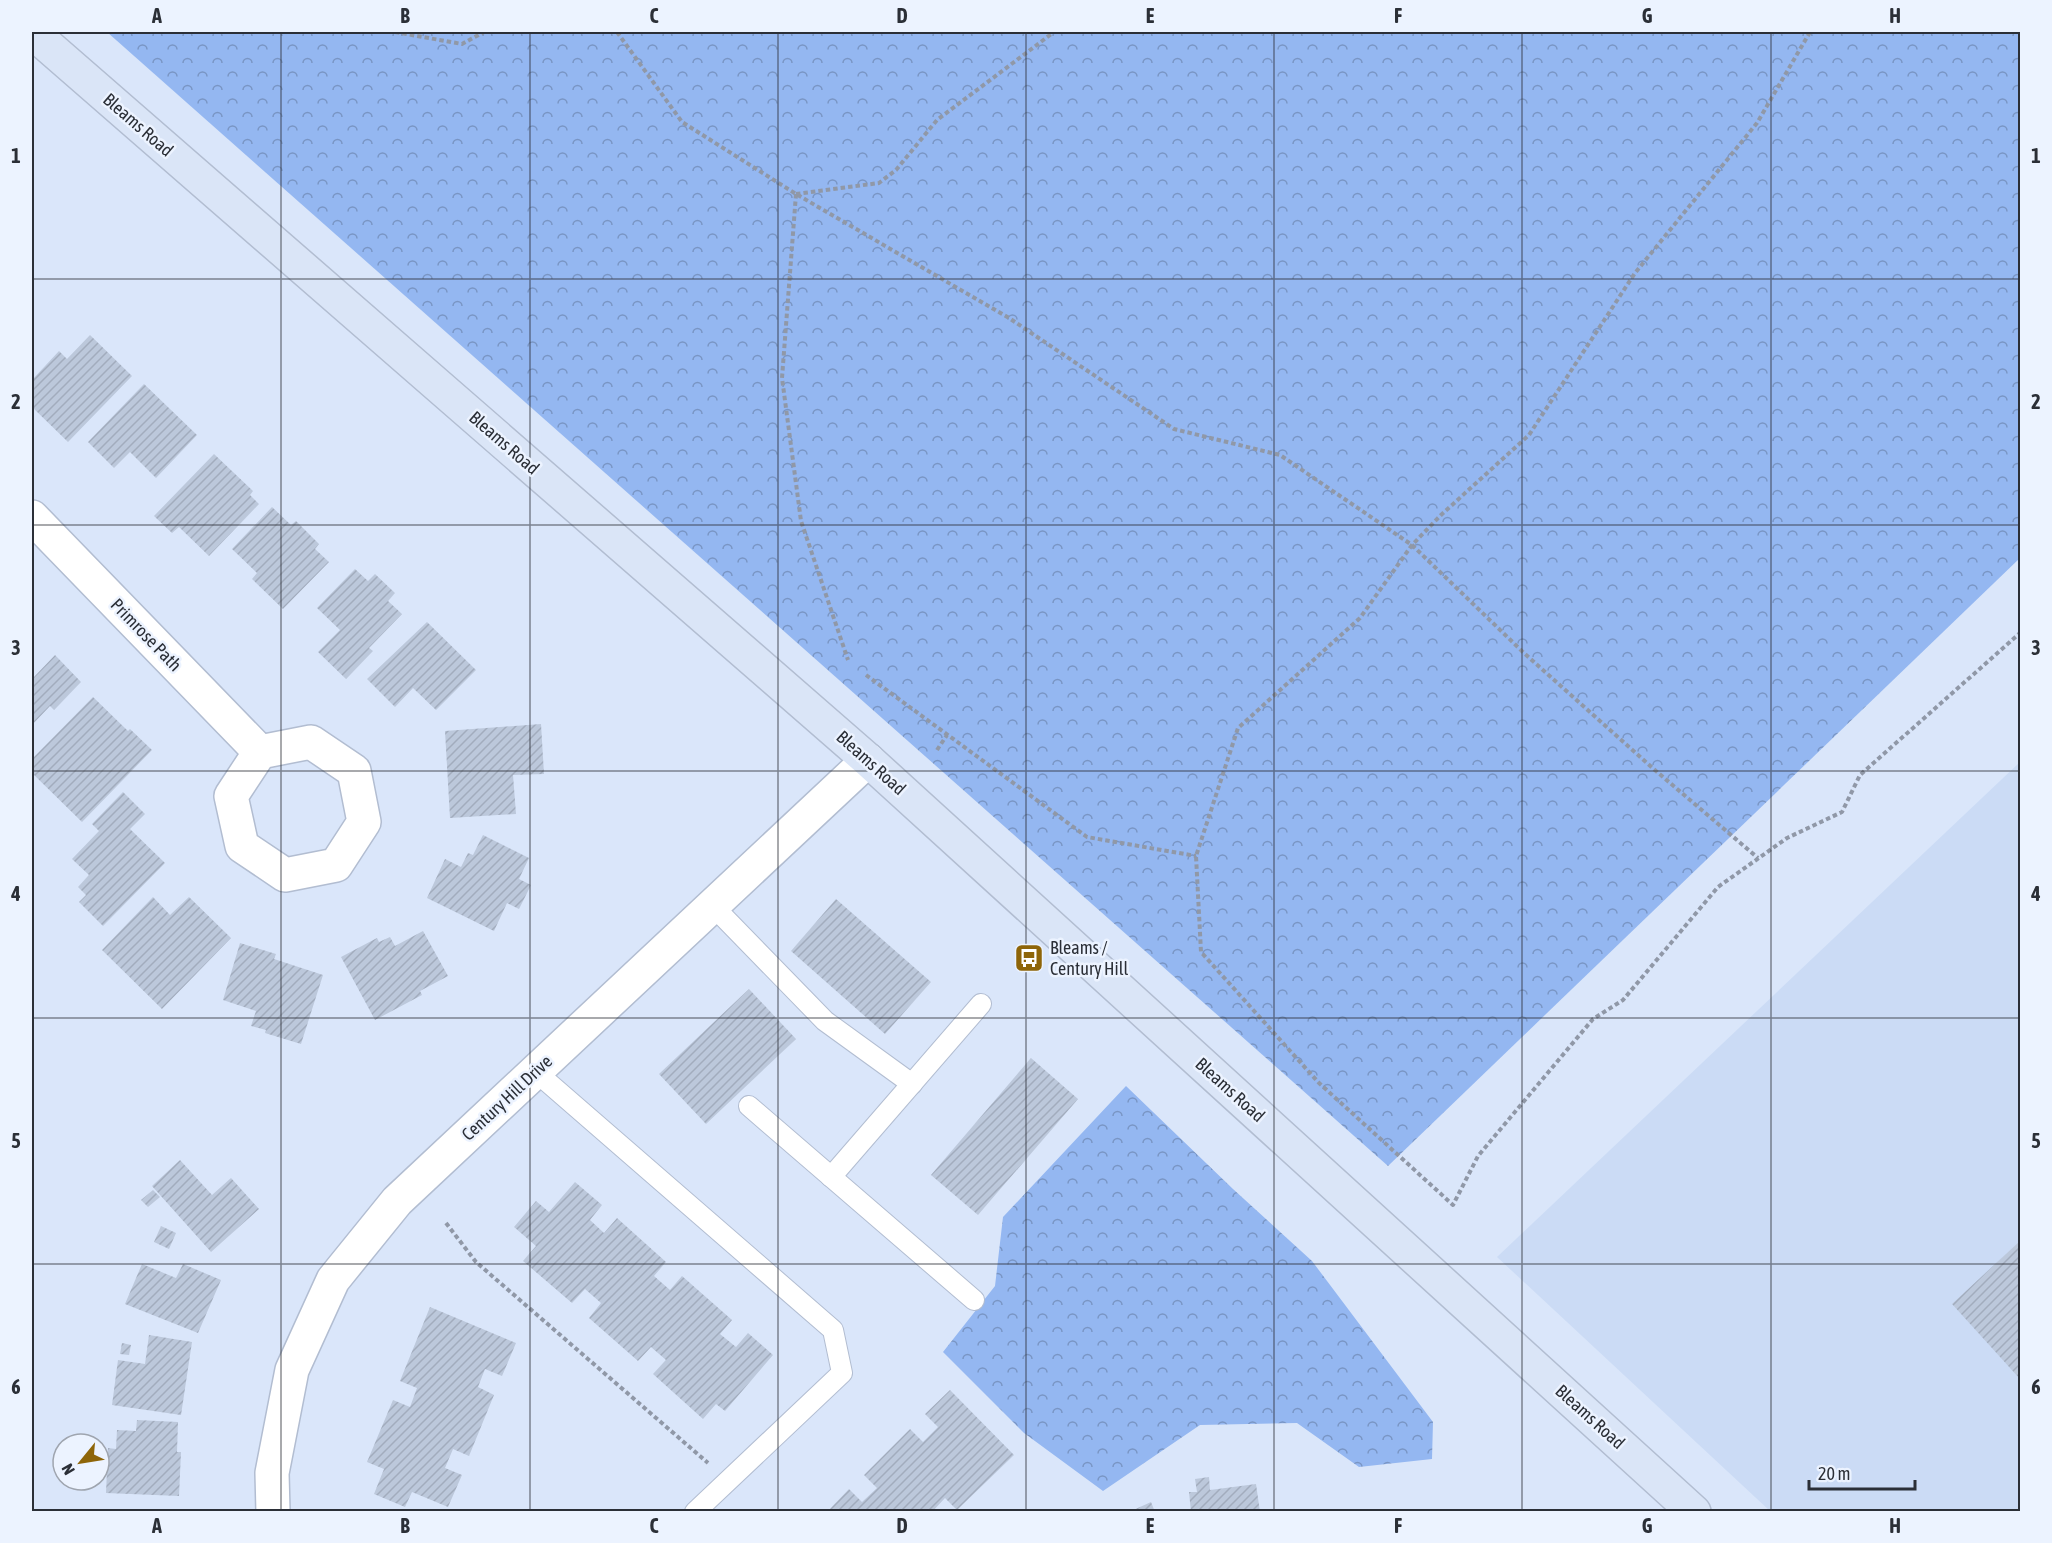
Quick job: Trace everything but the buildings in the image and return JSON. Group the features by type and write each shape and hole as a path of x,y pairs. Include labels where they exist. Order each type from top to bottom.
{"main road":[{"name":"Bleams Road","path":"32,32 868,760 1694,1512"}],"street":[{"name":"Primrose Path","path":"32,517 260,752"},
{"name":"Century Hill Drive","path":"273,1512 272,1473 292,1370 333,1280 397,1200 868,760"}],"lane":[{"path":"713,906 825,1021 912,1084"},
{"path":"831,1177 981,1004"},
{"path":"536,1072 833,1330 842,1373 695,1512"},
{"path":"749,1106 974,1300"}],"path":[{"path":"395,32 462,44 484,32"},
{"path":"617,32 682,122 796,194 1009,318 1174,429 1280,455 1412,545 1525,654 1758,858"},
{"path":"796,194 879,183 896,170 937,120 1054,32"},
{"path":"1810,32 1757,123 1635,273 1529,435 1441,515 1412,545 1360,618 1238,728 1196,856 1201,952 1319,1083 1453,1205 1478,1156 1593,1019 1623,1000 1718,887 1787,837 1842,812 1860,775 2020,633"},
{"path":"796,194 782,378 801,521 848,660"},
{"path":"866,675 1087,837 1196,856"},
{"path":"937,750 947,735"},
{"path":"446,1223 476,1262 728,1480"}],"shaded area":[{"path":"2020,762 2020,1511 1770,1511 1497,1257"}],"green space":[{"path":"107,32 2020,32 2020,558 1388,1166"},
{"path":"1126,1086 1312,1261 1433,1422 1432,1459 1359,1467 1297,1423 1200,1425 1103,1491 1024,1433 943,1352 995,1286 1003,1217"}],"place":[{"name":"Bleams / Century Hill","path":"1029,958"}]}
